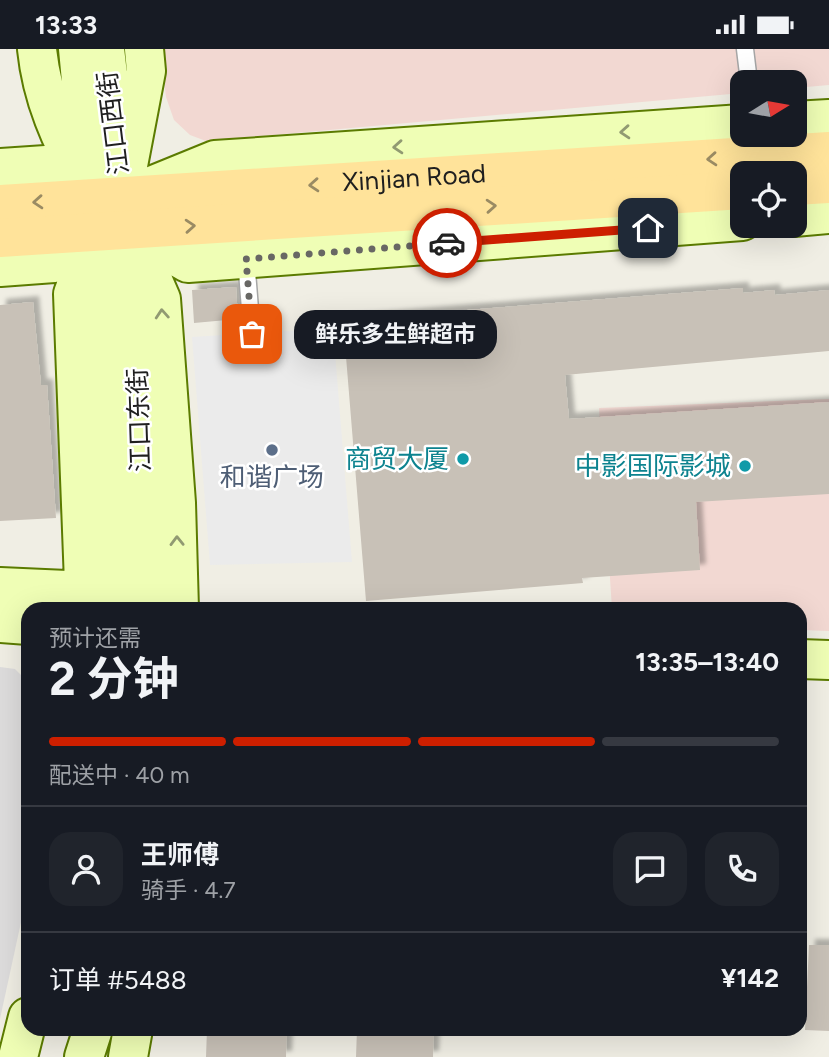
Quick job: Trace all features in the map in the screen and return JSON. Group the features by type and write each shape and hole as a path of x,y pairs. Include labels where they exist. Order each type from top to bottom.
{"main road":[{"path":"37,49 40,79 64,147 111,214 161,299 176,503 130,602"},
{"name":"江口西街","path":"78,49 111,214"},
{"name":"江口西街","path":"105,49 111,214"},
{"path":"129,602 85,539 73,294 111,214 146,71 144,49"},
{"path":"807,120 829,119"},
{"path":"0,267 54,263 111,214 215,160 730,125"},
{"name":"Xinjian Road","path":"0,238 111,214 829,151"},
{"path":"0,168 46,165 111,214 188,263 730,222"},
{"path":"807,186 829,184"},
{"name":"Xinjian Road","path":"0,204 111,214 730,190"},
{"path":"807,216 829,214"},
{"path":"0,587 122,602"},
{"path":"0,623 21,624"},
{"path":"807,659 829,660"},
{"path":"18,1057 23,1036"},
{"path":"58,1057 63,1036"},
{"path":"84,1057 91,1036"},
{"path":"128,1057 132,1036"}],"lane":[{"path":"745,49 748,70"},
{"path":"246,259 252,334"}],"shaded area":[{"path":"160,49 829,49 829,85 807,87 807,70 730,70 730,94 206,141 190,135 174,120 166,97"},
{"name":"和谐广场","path":"333,328 352,562 210,565 192,337"},
{"path":"829,399 829,631 807,630 807,602 612,602 599,408"},
{"path":"0,667 15,669 21,675 21,922 0,1019"}],"building":[{"path":"236,287 238,319 194,323 192,290"},
{"path":"743,288 743,293 774,290 775,295 829,290 829,351 565,375 569,419 829,402 829,494 696,502 700,570 582,578 583,583 366,601 343,320"},
{"path":"33,302 41,385 47,385 56,518 0,521 0,305"},
{"path":"809,945 829,945 829,1031 807,1030"},
{"path":"207,1036 287,1036 286,1057 206,1057"},
{"path":"357,1036 434,1036 433,1057 356,1057"}],"way so far":[{"path":"252,334 246,259 447,243"}],"place":[{"name":"鲜乐多生鲜超市","path":"252,334"},
{"name":"和谐广场","path":"272,450"},
{"name":"商贸大厦","path":"463,459"},
{"name":"中影国际影城","path":"745,466"}],"route":[{"path":"447,243 648,228"}]}
